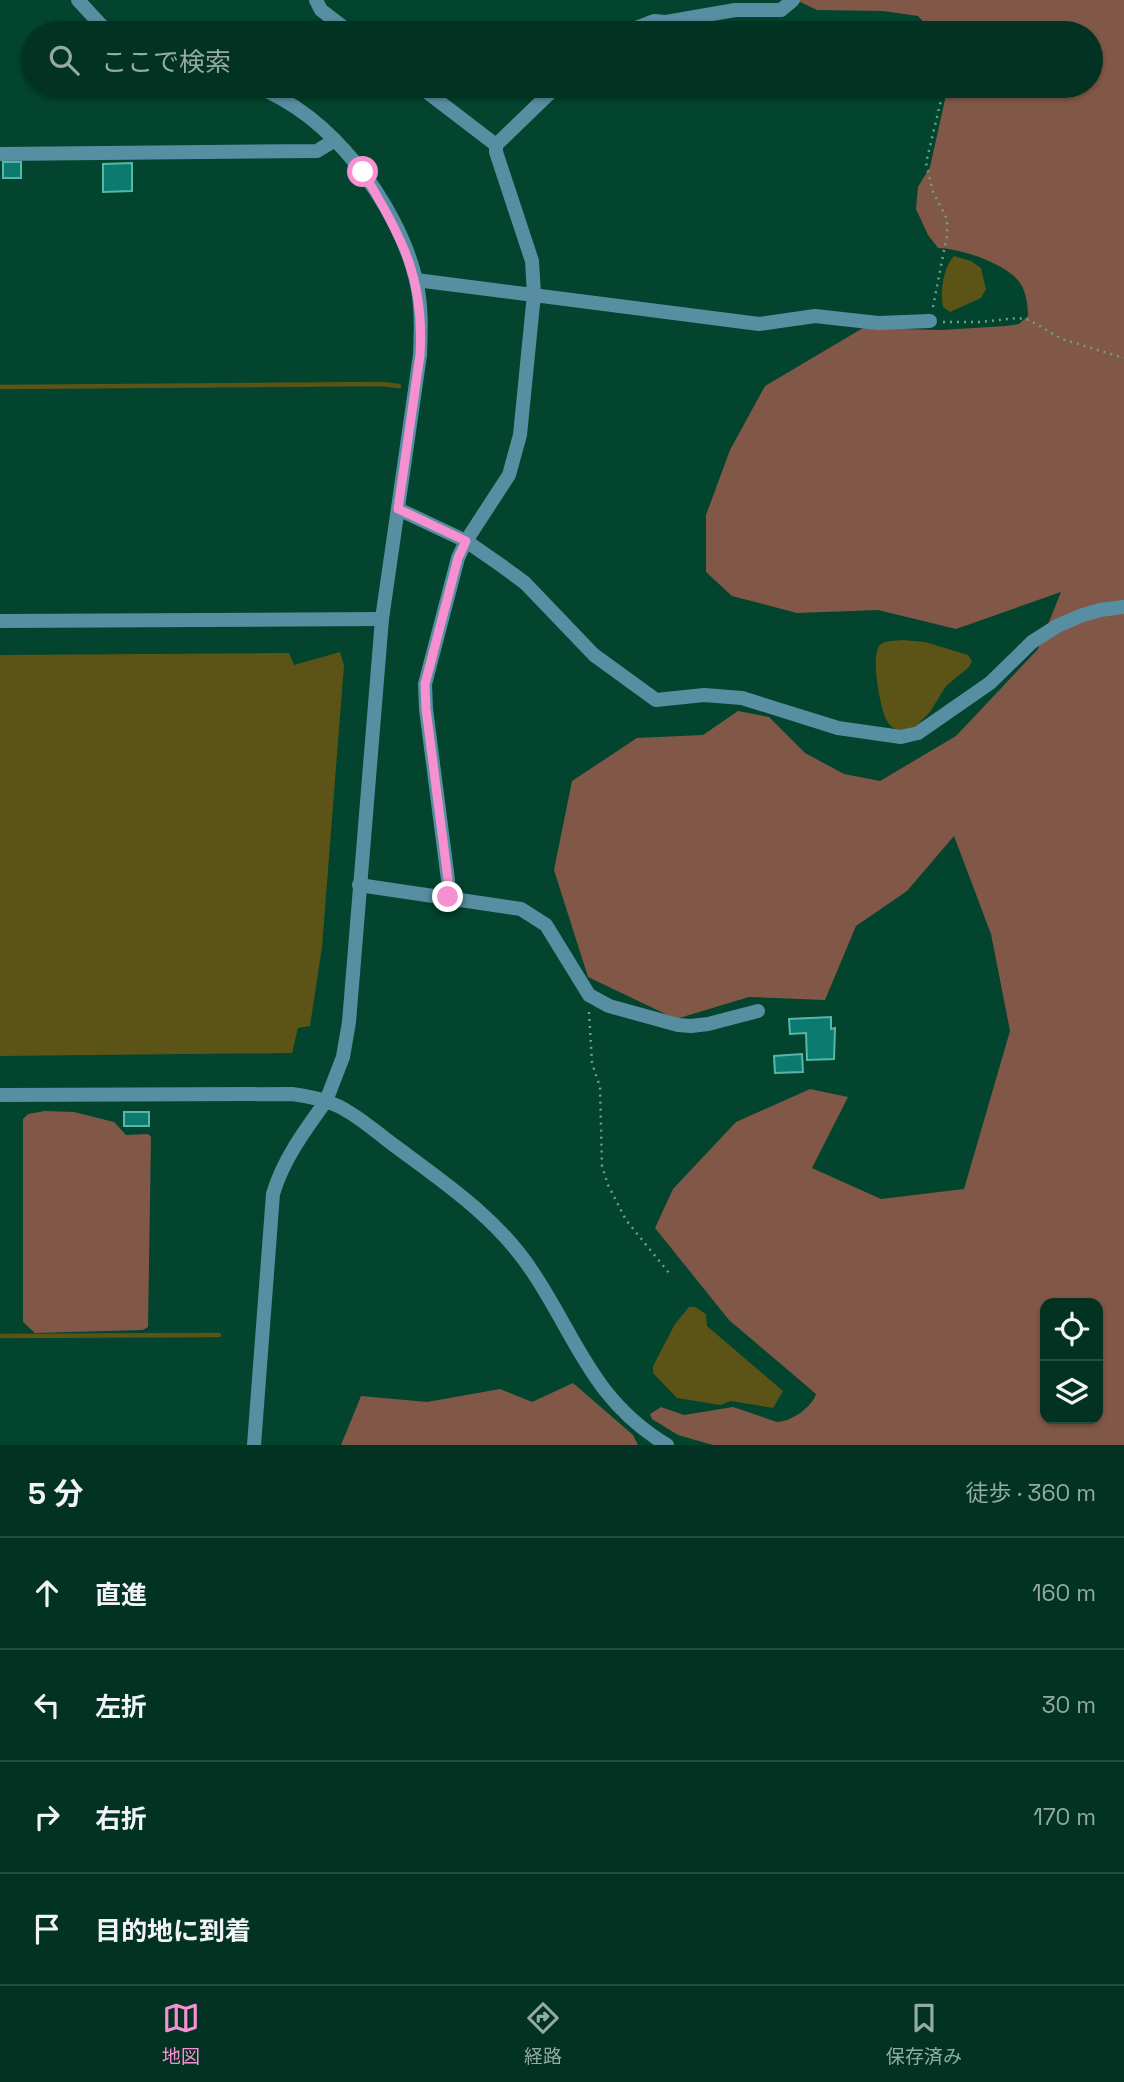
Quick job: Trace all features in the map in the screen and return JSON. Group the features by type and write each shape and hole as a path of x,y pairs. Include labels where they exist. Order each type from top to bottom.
{"street":[{"path":"78,0 97,21"},
{"path":"316,0 321,10 335,21"},
{"path":"671,21 735,9 781,10 793,0"},
{"path":"254,1445 273,1194 277,1180 293,1151 326,1101 343,1057 349,1022 382,619 420,355 421,330 416,280 405,248 363,172 335,140 290,104 278,98"},
{"path":"435,98 496,145"},
{"path":"448,897 425,684 455,569 466,541 509,475 520,435 534,295 532,261 496,145 544,98"},
{"path":"0,154 317,151 335,140"},
{"path":"416,280 759,324 815,316 878,323 930,321"},
{"path":"398,509 466,541 525,583 594,655 656,700 704,695 742,698 829,725 901,737 918,733 990,683 1032,642 1057,626 1080,615 1124,607"},
{"path":"0,621 382,619"},
{"path":"359,885 521,909 537,917 555,935 589,995 609,1006 678,1025 708,1024 758,1011"},
{"path":"0,1095 292,1094 341,1107 459,1194 493,1224 533,1273 585,1364 610,1399 643,1429 667,1445"}],"path":[{"path":"942,98 926,163 933,192 947,219 947,235 930,321 980,322 1018,318 1029,320 1062,339 1124,358"},
{"path":"589,995 588,1022 592,1063 600,1087 602,1166 608,1185 626,1220 669,1273"}],"shaded area":[{"path":"796,0 1124,0 1124,1445 713,1445 678,1435 652,1419 650,1414 661,1407 684,1415 733,1407 777,1422 800,1413 816,1394 729,1320 655,1228 673,1189 736,1122 810,1089 848,1097 812,1168 881,1199 964,1189 1010,1031 991,934 954,836 907,891 856,926 825,1000 749,997 676,1019 588,977 554,870 572,781 637,738 703,735 738,711 769,717 805,753 844,774 880,781 956,736 1038,649 1061,592 956,629 878,610 797,613 732,596 706,572 706,515 730,450 765,386 863,328 942,330 1006,326 1019,324 1028,316 1024,290 1014,276 982,258 938,248 928,235 916,209 918,187 930,167 945,98 1103,98 1103,21 923,21 918,16 883,11 817,10"},
{"path":"954,256 971,261 981,268 986,289 981,298 950,312 943,307 942,287 947,267"},
{"path":"902,640 925,642 968,655 972,661 969,667 946,686 930,712 916,726 900,731 889,725 884,715 877,682 876,659 877,650 882,643"},
{"path":"340,652 344,665 322,947 310,1026 298,1028 292,1053 0,1056 0,655 289,653 294,665"},
{"path":"45,1111 74,1112 114,1122 126,1135 148,1134 151,1137 148,1327 143,1330 35,1333 23,1322 23,1119 28,1114"},
{"path":"689,1307 695,1307 706,1314 707,1326 783,1391 773,1408 731,1401 720,1405 677,1398 653,1373 653,1366 675,1324"},
{"path":"573,1383 633,1435 638,1445 341,1445 361,1396 427,1402 500,1389 532,1402"}],"building":[{"path":"3,162 21,162 21,178 3,178"},
{"path":"132,163 132,191 103,192 103,164"},
{"path":"831,1017 831,1029 835,1028 834,1059 807,1060 806,1033 790,1034 789,1019"},
{"path":"802,1054 803,1072 775,1073 774,1056"},
{"path":"124,1112 149,1112 149,1126 124,1126"}],"waterway":[{"path":"0,387 399,386"},
{"path":"0,1336 219,1335"}],"route":[{"path":"363,172 405,248 416,280 419,300 420,355 398,509 466,541 458,558 425,684 448,897"}]}
